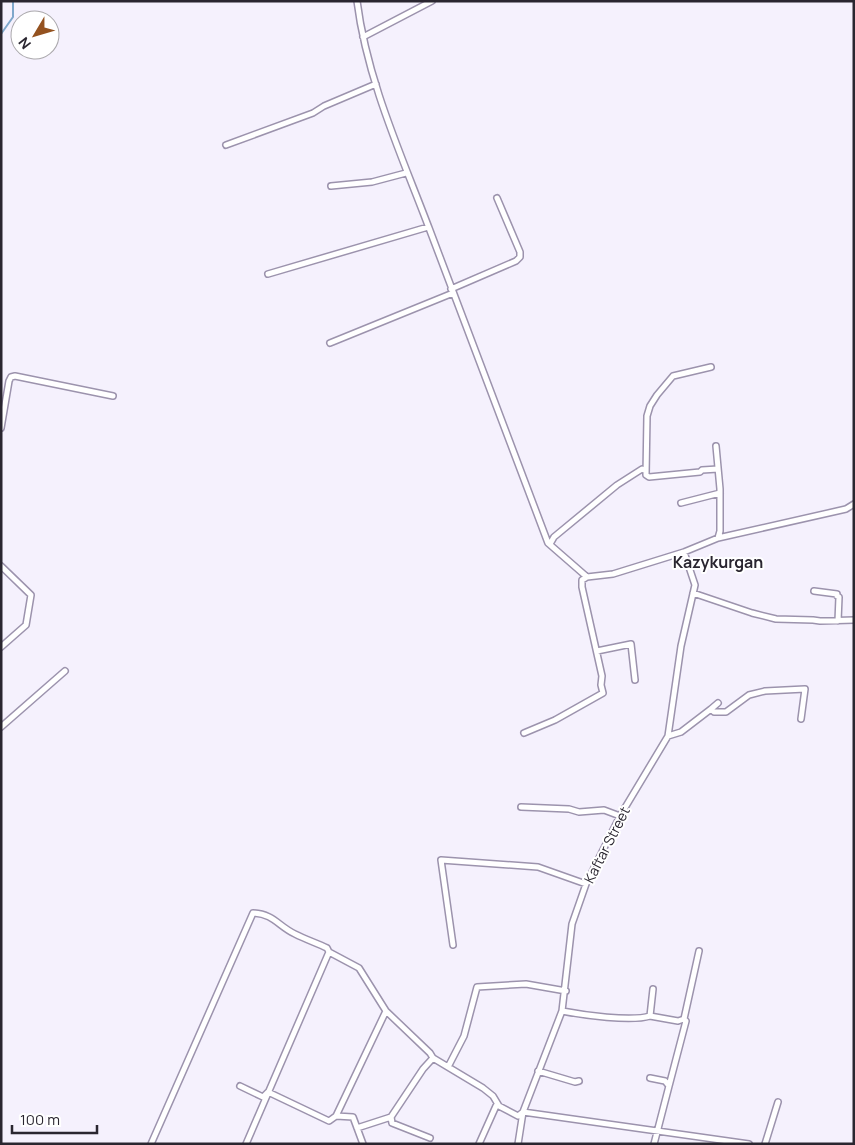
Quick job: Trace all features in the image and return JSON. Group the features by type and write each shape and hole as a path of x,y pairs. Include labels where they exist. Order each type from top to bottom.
{"street":[{"path":"357,1 363,36 376,84 406,173 550,544 587,577"},
{"path":"363,36 432,1"},
{"path":"226,145 313,113 324,106 376,84"},
{"path":"331,186 372,182 406,173"},
{"path":"330,343 452,291 516,261 520,257 520,252 497,198"},
{"path":"268,274 428,226"},
{"path":"711,367 673,376 656,395 647,416 646,475 649,477 718,469"},
{"path":"1,428 11,377 15,376 113,396"},
{"path":"716,446 720,493 720,531 718,538"},
{"path":"550,544 554,537 617,485 642,469 646,471"},
{"path":"681,503 720,493"},
{"path":"524,733 555,720 603,693 601,685 602,676 582,580 587,577 613,574 684,552 718,538 846,509 854,504"},
{"name":"Kaftar Street","path":"518,1144 523,1112 562,1011 566,991 572,924 586,884 620,816 668,736 681,646 695,585 684,552"},
{"path":"1,566 31,596 26,625 1,647"},
{"path":"814,591 837,594 839,596 838,621"},
{"path":"693,593 776,619 854,620"},
{"path":"597,651 630,644 635,680"},
{"path":"1,727 65,671"},
{"path":"711,709 714,712 726,712 749,695 765,691 805,689 801,719"},
{"path":"668,736 682,732 718,703"},
{"path":"521,807 569,809 579,812 604,810 620,816"},
{"path":"453,945 441,860 538,867 586,884"},
{"path":"150,1144 253,913 261,914 279,922 292,933 327,948 329,952 360,968 386,1011 433,1058 493,1096 499,1106 518,1116 523,1112 749,1144"},
{"path":"654,1144 686,1021 684,1019 699,951"},
{"path":"246,1144 329,952"},
{"path":"448,1067 464,1036 477,987 526,984 566,991"},
{"path":"650,1016 653,989"},
{"path":"268,1092 329,1121 336,1116 386,1011"},
{"path":"562,1011 604,1017 643,1018 650,1016 678,1021 684,1019"},
{"path":"357,1128 391,1117 423,1069 433,1058"},
{"path":"538,1071 575,1082 579,1081"},
{"path":"650,1078 665,1081 669,1086"},
{"path":"240,1086 263,1097 268,1092"},
{"path":"765,1144 778,1102"},
{"path":"479,1144 496,1106 499,1106"},
{"path":"336,1116 353,1117 363,1144"},
{"path":"391,1117 392,1124 430,1138"}],"waterway":[{"path":"1,34 13,17 13,1"}],"district":[{"name":"Kazykurgan","path":"718,562"}]}
